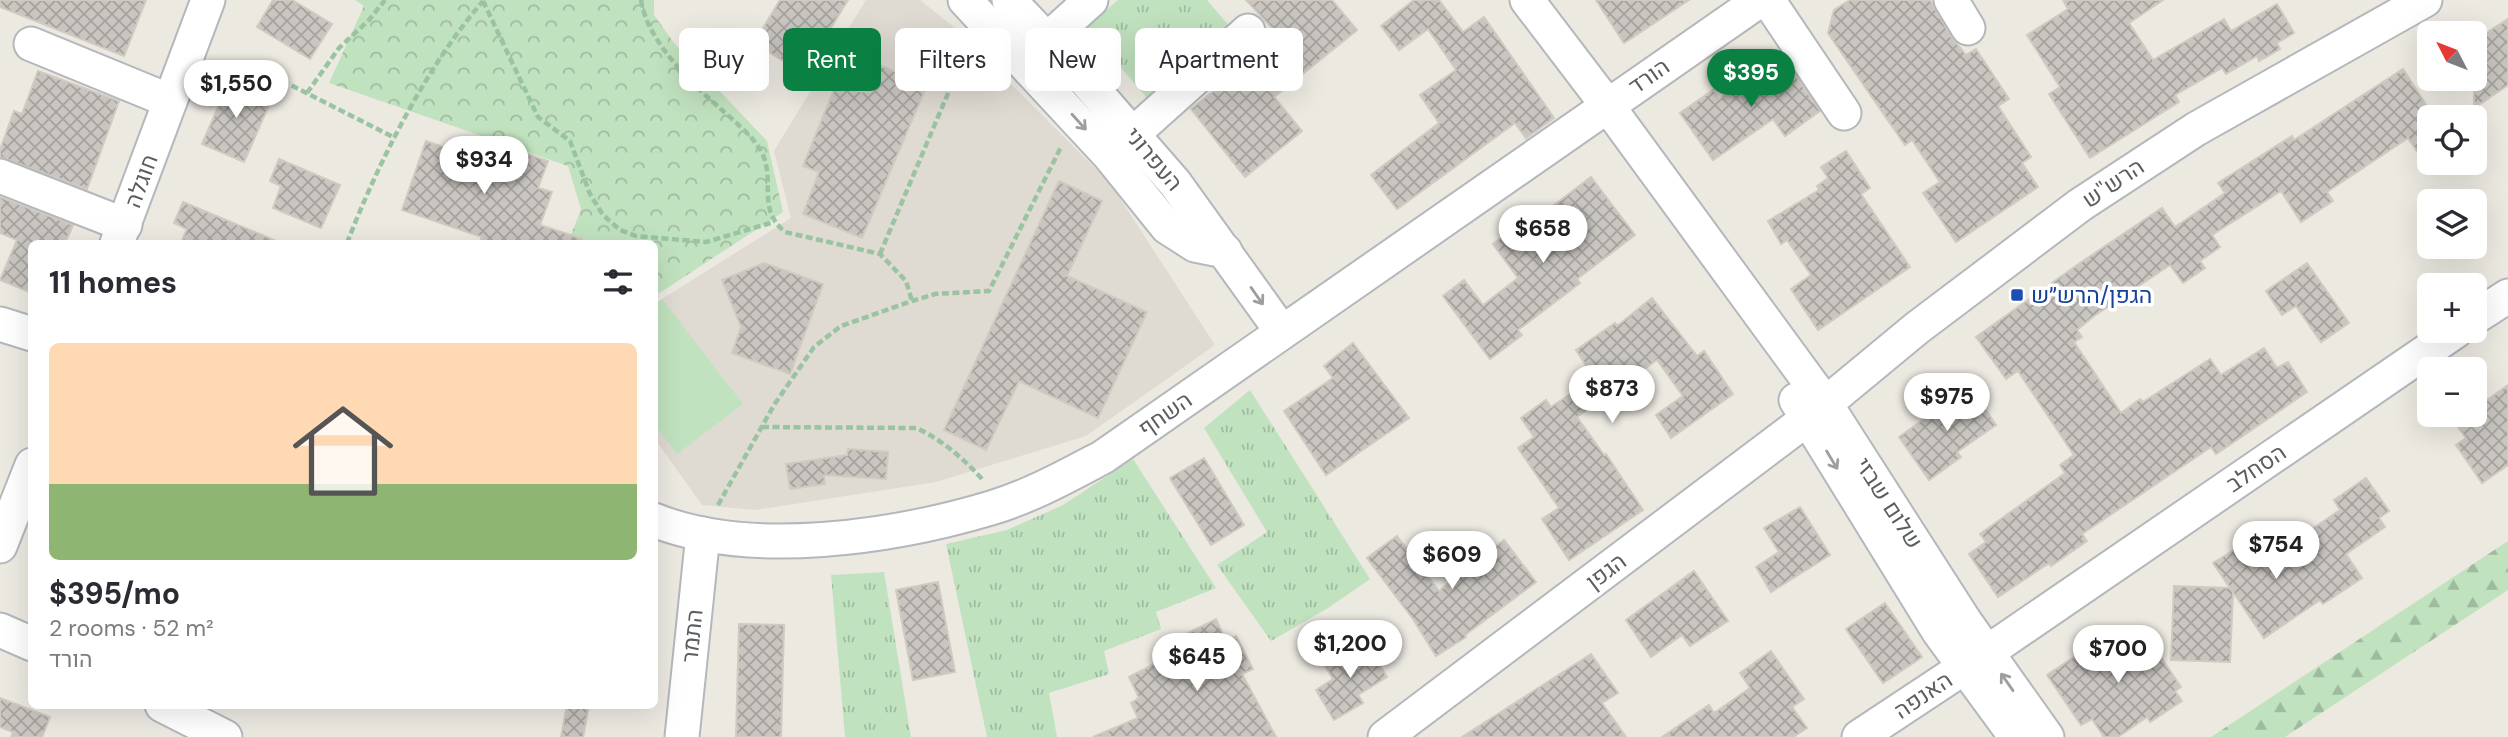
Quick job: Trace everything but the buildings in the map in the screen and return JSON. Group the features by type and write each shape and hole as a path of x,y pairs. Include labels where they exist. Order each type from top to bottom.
{"street":[{"name":"חוגלה","path":"121,234 208,0"},
{"name":"העפרוני","path":"1009,0 1036,28"},
{"path":"1060,28 1091,0"},
{"name":"שלום שבזי","path":"1527,0 1728,271 1816,411 1900,570 1975,660 2047,737"},
{"name":"הורד","path":"1607,105 1760,0"},
{"path":"1768,0 1844,113"},
{"path":"1951,0 1968,28"},
{"name":"הרש''ש","path":"1816,411 2018,250 2129,171 2220,115 2425,0"},
{"path":"973,8 1075,118 1167,227 1195,245 1225,251"},
{"path":"31,44 170,102"},
{"name":"העפרוני","path":"1094,91 1175,183 1282,332"},
{"path":"1133,134 1181,91"},
{"name":"השחף","path":"658,521 703,534 765,541 848,537 905,529 1003,504 1047,486 1103,457 1607,105"},
{"path":"0,176 121,234"},
{"path":"0,324 28,333"},
{"name":"הסחלב","path":"1975,660 2438,343"},
{"name":"הגפן","path":"1385,737 1816,411"},
{"path":"0,546 20,468"},
{"name":"התמר","path":"682,737 703,534"},
{"path":"0,630 28,642"},
{"name":"שלום שבזי","path":"1975,660 2016,737"},
{"name":"האנפה","path":"1859,737 1975,660"},
{"path":"170,709 225,737"}],"path":[{"path":"307,93 339,48 369,20 385,0"},
{"path":"348,240 409,111 457,31 483,0 538,117 570,141 590,194 603,215 621,230 636,236 706,242 774,222"},
{"path":"641,0 643,16 652,32 685,75 739,126 762,152 768,204 774,222 785,232 880,254 906,281 912,301"},
{"path":"880,254 973,8"},
{"path":"273,76 396,138"},
{"path":"703,534 762,427 814,347 841,326 912,301 935,294 989,291 1075,118"},
{"path":"762,427 917,428 932,435 964,458 1003,504"}],"shaded area":[{"path":"866,0 920,0 955,28 895,28 895,91 1011,91 1011,84 1110,183 1215,345 1086,436 936,482 755,510 702,505 658,443 658,301 791,218 774,151 811,91 881,91 881,28 849,28"}],"green space":[{"path":"355,0 654,0 654,15 679,48 679,91 720,91 767,141 783,212 658,294 658,240 569,240 581,209 568,166 329,83 364,6"},
{"path":"1118,0 1207,0 1230,27 1135,28 1135,84 1121,68 1121,28 1086,27"},
{"path":"1141,91 1155,91 1147,98"},
{"path":"662,299 743,404 677,454 658,429 658,302"},
{"path":"1250,390 1370,579 1328,608 1271,641 1217,565 1267,532 1204,428"},
{"path":"1133,459 1216,588 1156,612 1161,629 1104,651 1109,674 1049,693 1057,737 987,737 946,544 1007,530 1063,505"},
{"path":"2508,541 2508,590 2285,737 2211,737"},
{"path":"884,572 911,737 845,737 831,575"}],"place":[{"name":"הגפן/הרש״ש","path":"2017,295"}]}
